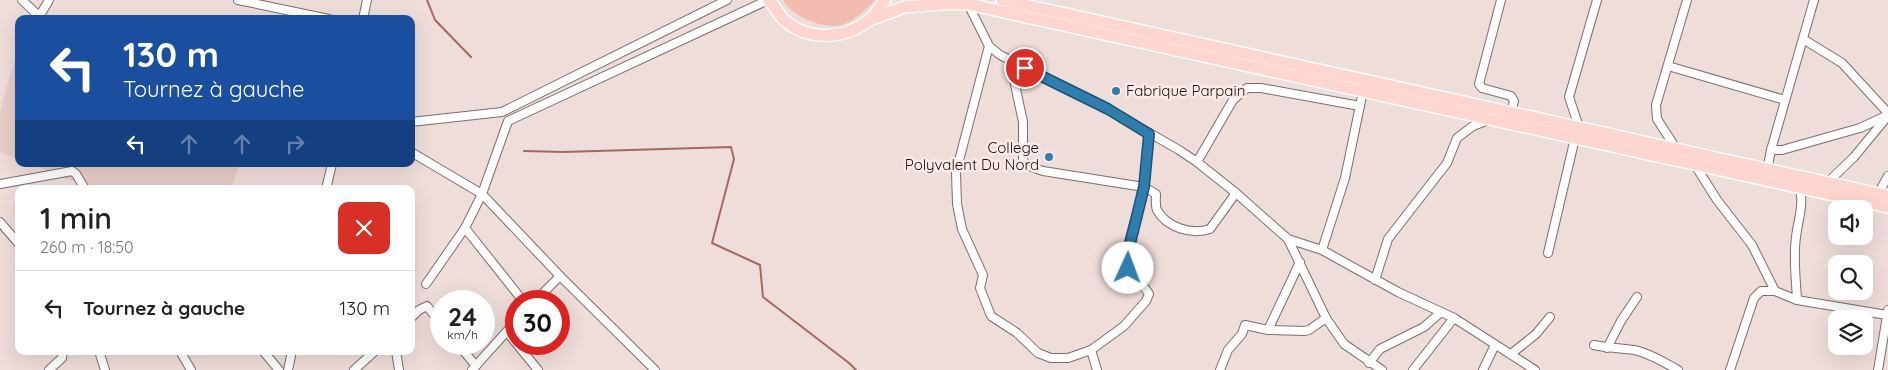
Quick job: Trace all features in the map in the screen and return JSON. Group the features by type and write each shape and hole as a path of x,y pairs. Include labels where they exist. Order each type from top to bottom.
{"main road":[{"path":"769,0 784,19 804,32 821,36 838,35 855,30 870,20 904,6 968,4 1491,119 1677,150 1883,195"},
{"path":"870,20 885,0"},
{"path":"1002,0 1511,113 1695,165 1888,207"}],"street":[{"path":"22,0 38,15"},
{"path":"42,15 49,0"},
{"path":"238,0 310,15"},
{"path":"364,15 367,0"},
{"path":"415,122 502,112 727,0"},
{"path":"426,284 465,228 482,194 508,121 769,0"},
{"path":"1501,0 1479,84 1482,88 1511,96 1514,101 1511,113"},
{"path":"1548,253 1577,132 1569,97 1597,0"},
{"path":"1677,150 1656,119 1656,105 1687,0"},
{"path":"1767,170 1814,0"},
{"path":"968,4 989,46 1010,61 1108,109 1197,162 1236,193 1288,239 1326,318 1344,344 1380,370"},
{"path":"1803,39 1842,63 1888,114"},
{"path":"989,46 956,172 957,204 962,229 983,275 980,288 991,316 1017,333 1038,352 1051,358 1059,359 1091,350 1124,326 1146,301 1149,294 1146,288 1132,274 1126,262 1144,187 1149,134"},
{"path":"1010,61 1023,122 1023,161 1029,166 1043,171 1144,187 1156,194 1157,210 1174,226 1199,232 1210,229 1236,193"},
{"path":"1668,66 1785,100"},
{"path":"1197,162 1233,100 1247,88 1261,88 1360,106"},
{"path":"1322,250 1344,178 1363,91"},
{"path":"1771,150 1782,150 1860,128 1888,114"},
{"path":"1827,183 1854,157 1888,114"},
{"path":"1375,280 1388,239 1448,163 1457,138 1473,126 1491,119"},
{"path":"415,154 482,194 560,276 655,370"},
{"path":"1695,165 1717,200 1752,245 1775,291"},
{"path":"327,185 331,167"},
{"path":"0,184 72,171 83,185"},
{"path":"1883,195 1888,176"},
{"path":"1797,300 1794,260 1803,200 1800,188"},
{"path":"0,222 15,239"},
{"path":"465,228 514,290"},
{"path":"1288,239 1322,250 1375,280 1454,318 1534,370"},
{"path":"1268,330 1300,262"},
{"path":"546,290 560,276"},
{"path":"1730,370 1754,298 1761,291 1775,291 1797,300 1888,313 1878,370"},
{"path":"1608,348 1621,321 1637,297"},
{"path":"415,314 427,306 430,310"},
{"path":"1370,363 1380,349 1424,327 1441,312"},
{"path":"1511,354 1536,334 1550,317"},
{"path":"1220,370 1228,350 1242,334 1245,325 1268,330 1304,332 1326,318"},
{"path":"1413,370 1454,318"},
{"path":"465,355 474,368 505,334"},
{"path":"1483,370 1496,345"},
{"path":"1594,345 1634,350 1647,354 1678,370"},
{"path":"1091,350 1097,370"},
{"path":"49,370 62,358 62,355"},
{"path":"100,355 105,370"},
{"path":"182,355 191,370"},
{"path":"266,355 279,370"},
{"path":"288,370 291,355"},
{"path":"354,370 371,355"},
{"path":"397,355 399,370"},
{"path":"526,355 538,370"}],"shaded area":[{"path":"783,0 875,0 853,20 842,25 830,26 822,25 799,16"},
{"path":"15,60 15,158 0,152 0,111"},
{"path":"38,167 238,167 232,185 83,185"}],"waterway":[{"path":"427,0 435,20 471,57"},
{"path":"524,151 563,152 731,147 734,159 712,243 760,265 763,297 856,370"}],"place":[{"name":"Fabrique Parpain","path":"1116,91"},
{"name":"College Polyvalent Du Nord","path":"1049,157"}],"route":[{"path":"1025,68 1108,109 1149,134 1144,187 1128,248 1126,262 1128,268"}]}
